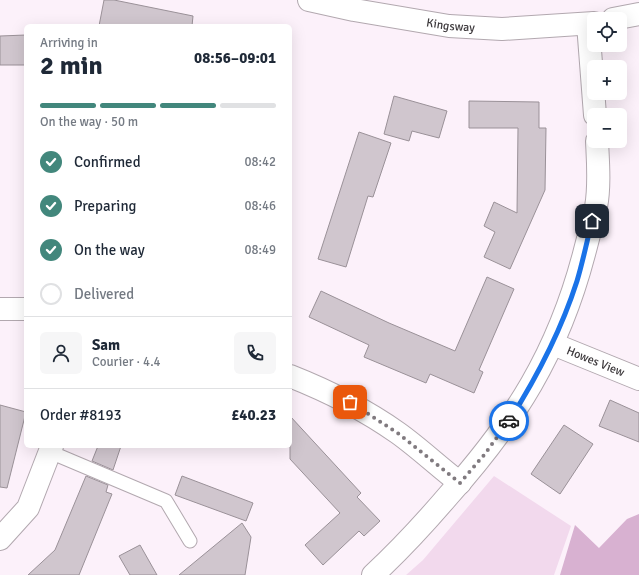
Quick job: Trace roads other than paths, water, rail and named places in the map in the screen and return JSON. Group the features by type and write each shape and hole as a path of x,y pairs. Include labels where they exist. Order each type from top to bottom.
{"street":[{"name":"Kingsway","path":"309,0 354,10 449,26 502,29 587,23"},
{"path":"627,16 639,14"},
{"path":"592,52 595,108"},
{"path":"373,575 404,546 460,483 506,425 530,388 553,344 577,281 596,206 598,180 597,148"},
{"path":"0,309 24,309"},
{"name":"Howes View","path":"553,344 639,379"},
{"path":"292,377 333,394 375,417 399,434 460,483"},
{"path":"0,539 28,508 51,449"}],"lane":[{"path":"51,449 166,500 190,541"}]}
